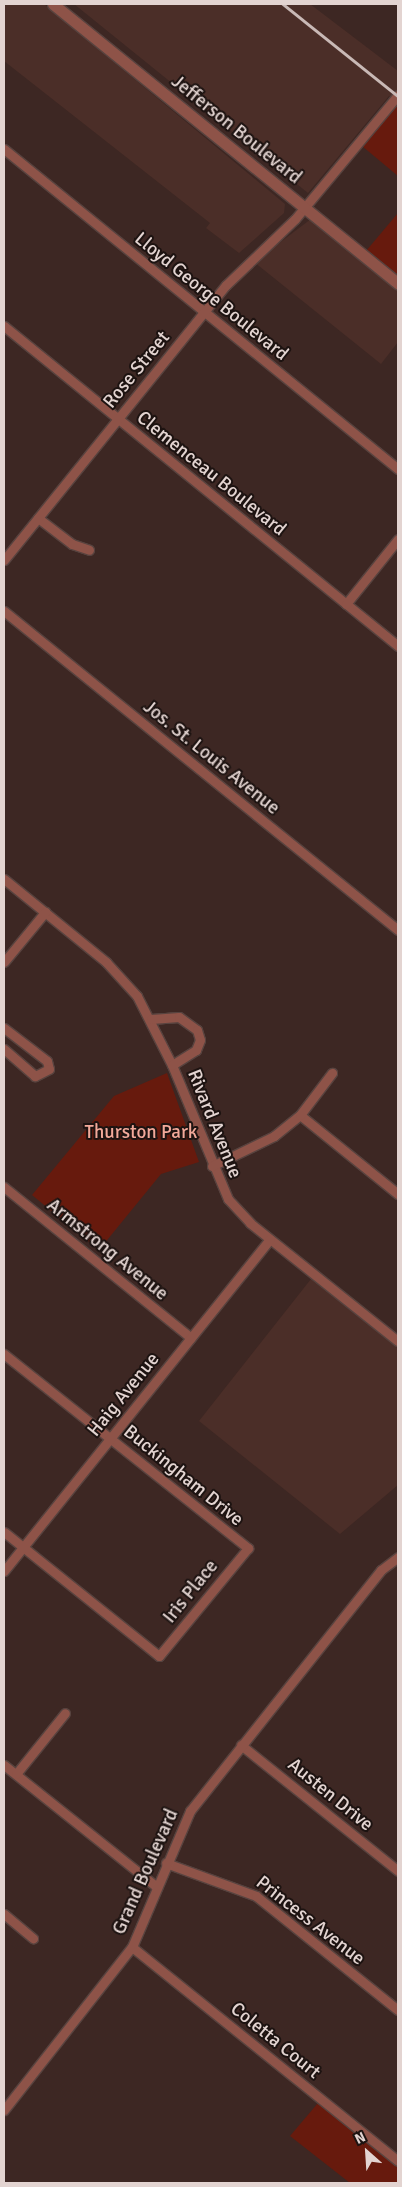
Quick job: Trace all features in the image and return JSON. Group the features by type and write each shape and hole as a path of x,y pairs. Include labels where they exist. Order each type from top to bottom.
{"street":[{"name":"Jefferson Boulevard","path":"53,4 398,284"},
{"name":"Rose Street","path":"4,560 204,312 304,208 398,96"},
{"name":"Lloyd George Boulevard","path":"4,149 398,469"},
{"name":"Clemenceau Boulevard","path":"4,326 398,646"},
{"path":"38,518 72,544 89,550"},
{"path":"346,604 398,539"},
{"name":"Jos. St. Louis Avenue","path":"4,611 398,930"},
{"name":"Rivard Avenue","path":"4,879 106,962 151,1019 172,1064 212,1166 228,1198 270,1239 398,1341"},
{"path":"4,962 45,912"},
{"path":"151,1019 179,1017 197,1030 200,1040 196,1050 172,1064"},
{"path":"4,1028 47,1061 49,1069 35,1076 4,1049"},
{"path":"212,1166 274,1136 300,1115 332,1073"},
{"path":"300,1115 398,1194"},
{"name":"Armstrong Avenue","path":"4,1187 191,1338"},
{"name":"Haig Avenue","path":"4,1572 270,1239"},
{"name":"Buckingham Drive","path":"4,1354 248,1548"},
{"path":"4,1532 23,1548"},
{"name":"Iris Place","path":"23,1548 159,1656 248,1548"},
{"name":"Grand Boulevard","path":"4,2110 132,1947 190,1810 381,1570 398,1557"},
{"path":"16,1774 65,1713"},
{"name":"Austen Drive","path":"241,1745 398,1871"},
{"path":"4,1765 158,1887"},
{"name":"Princess Avenue","path":"166,1863 256,1896 398,2010"},
{"path":"4,1914 33,1938"},
{"name":"Coletta Court","path":"132,1947 398,2161"}],"shaded area":[{"path":"4,4 44,4 285,204 284,213 239,253 206,228 210,223 4,61"},
{"path":"74,4 310,4 398,71 398,103 389,96 308,193"},
{"path":"311,219 398,289 398,342 381,364 254,262"},
{"path":"311,1279 398,1348 398,1485 340,1534 199,1421"}],"green space":[{"path":"398,102 398,176 362,146"},
{"path":"398,213 398,277 366,251"},
{"name":"Thurston Park","path":"167,1073 199,1162 161,1174 99,1250 32,1195 114,1096"},
{"path":"318,2103 398,2166 398,2183 350,2183 290,2136"}],"railway":[{"path":"283,4 398,96"}]}
